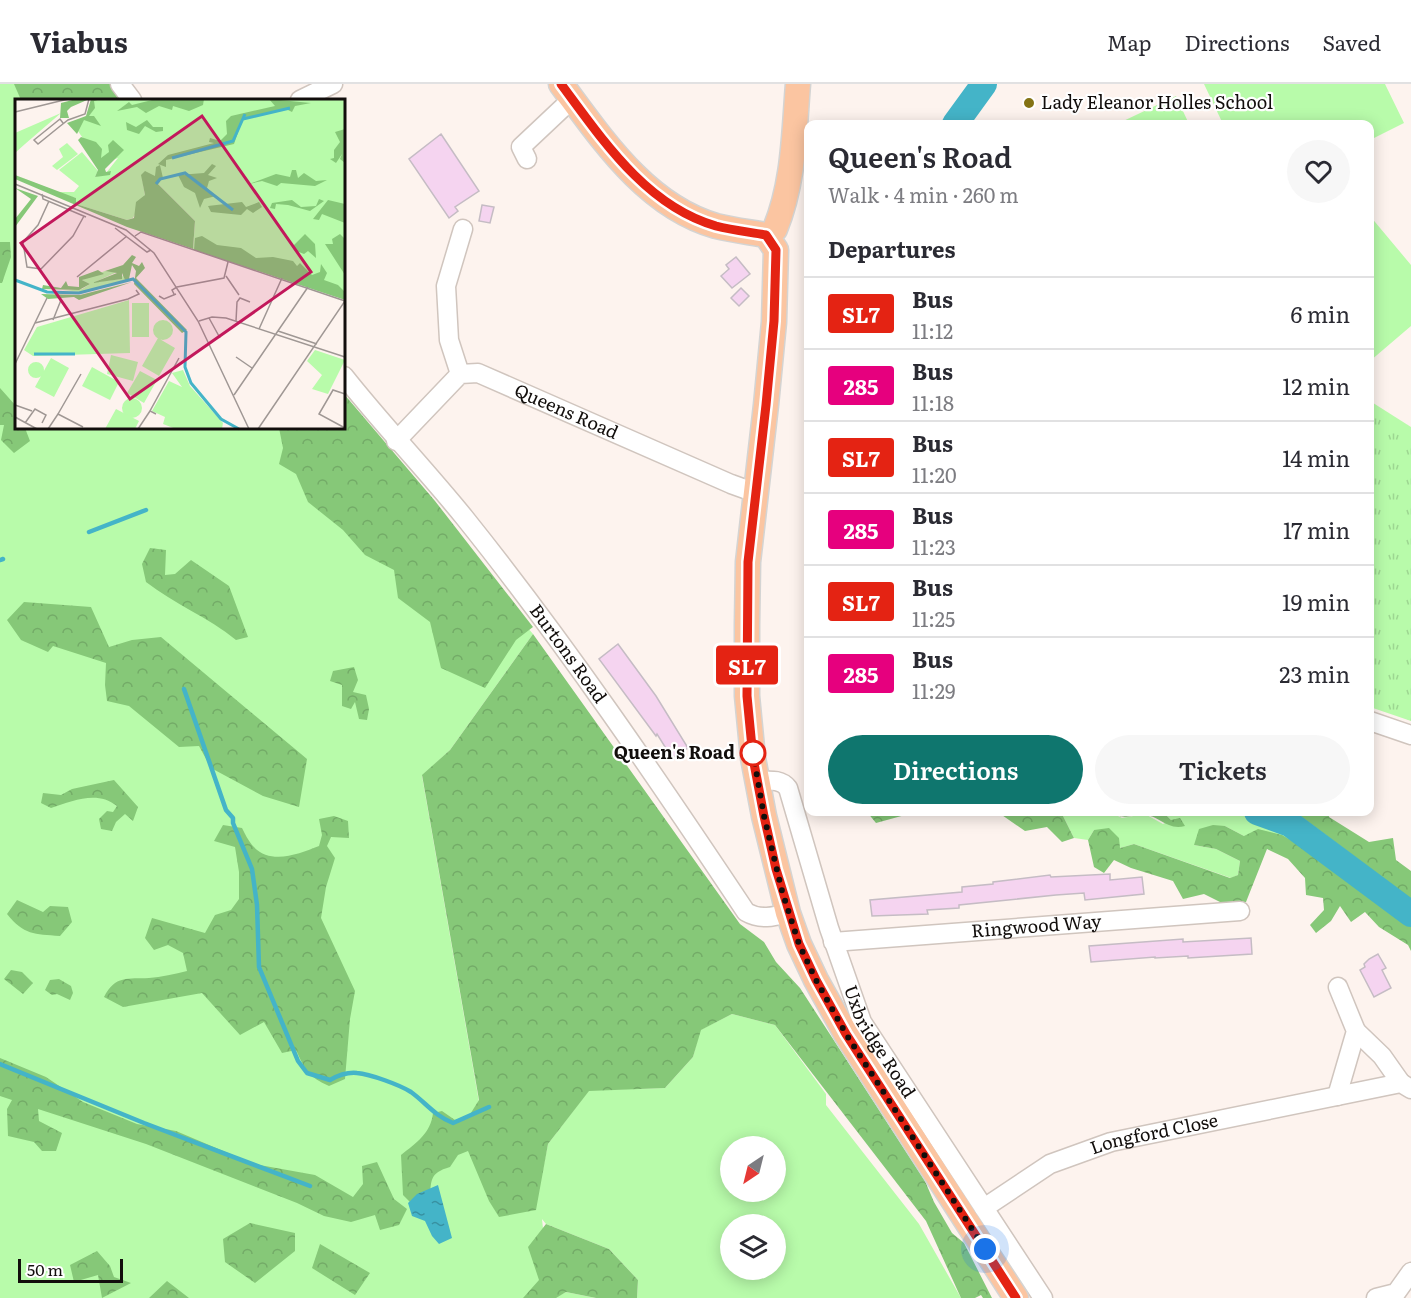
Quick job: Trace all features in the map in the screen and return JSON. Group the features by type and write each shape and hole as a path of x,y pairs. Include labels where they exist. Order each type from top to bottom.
{"main road":[{"name":"Uxbridge Road","path":"798,84 792,163 782,212 770,235 776,250 774,321 748,562 747,696 757,781 788,913 799,944 816,980 846,1034 1016,1298"},
{"path":"567,91 615,153 653,193 682,212 715,226 770,235"}],"street":[{"path":"120,84 131,99"},
{"path":"302,99 333,84"},
{"path":"527,159 521,147 567,91"},
{"path":"396,441 460,374 449,340 446,286 463,229"},
{"name":"Queens Road","path":"460,374 478,373 756,493"},
{"name":"Burtons Road","path":"345,377 396,441 463,516 586,679 746,912 753,916 771,918 788,913"},
{"path":"1374,722 1411,735"},
{"name":"Uxbridge Road","path":"757,781 784,782 788,788 833,942 862,1022 1042,1298"},
{"name":"Ringwood Way","path":"833,942 1240,911"},
{"name":"Longford Close","path":"1338,987 1356,1031 1382,1056 1406,1086"},
{"path":"1337,1096 1356,1031"},
{"name":"Longford Close","path":"984,1208 1050,1164 1111,1142 1337,1096 1406,1086"},
{"path":"1376,1298 1397,1296 1411,1272"}],"green space":[{"path":"0,84 93,84 104,99 15,99 15,429 345,429 345,414 533,634 450,750 422,776 482,1119 536,1202 548,1144 589,1090 665,1088 693,1057 700,1030 732,1014 775,1025 826,1094 826,1105 919,1224 961,1298 637,1298 638,1280 609,1249 546,1224 542,1219 547,1267 560,1295 566,1292 596,1298 0,1298"},
{"path":"14,84 110,84 121,99 21,99"},
{"path":"1204,84 1385,84 1404,123 1374,138 1374,120 1221,120"},
{"path":"1176,96 1187,120 1125,120"},
{"path":"1374,221 1411,265 1411,326 1374,358"},
{"path":"0,242 10,242 11,257 2,283 0,283"},
{"path":"0,388 15,405 15,429 25,429 30,441 14,453 1,440 4,425 0,425"},
{"path":"345,395 435,501 533,627 516,640 485,688 441,668 430,622 398,598 394,570 365,555 343,530 308,502 296,474 279,464 283,448 279,429 345,429"},
{"path":"1374,404 1411,427 1411,721 1374,708"},
{"path":"150,548 166,550 165,575 175,574 191,560 229,586 248,637 236,640 146,582 142,564"},
{"path":"24,602 91,607 109,647 132,640 161,637 307,759 299,807 263,796 211,768 199,746 179,747 129,706 107,701 106,663 53,646 48,652 21,640 7,620"},
{"path":"533,634 740,924 764,942 776,962 800,988 925,1181 952,1233 964,1243 992,1298 983,1298 981,1295 975,1298 961,1298 926,1221 775,1025 732,1014 701,1030 693,1057 665,1088 589,1091 548,1144 536,1210 499,1217 489,1201 468,1151 458,1155 450,1167 435,1175 431,1183 430,1201 413,1205 403,1195 401,1155 426,1132 433,1113 442,1111 455,1120 469,1116 479,1100 422,775 450,750"},
{"path":"354,667 358,680 353,692 366,695 369,709 367,720 359,719 355,702 351,709 342,706 342,685 330,681 333,671"},
{"path":"114,780 138,807 133,821 125,814 116,822 112,831 101,829 99,819 107,811 113,812 117,806 109,801 85,798 51,808 41,803 43,793 61,795 72,789"},
{"path":"334,816 348,821 349,838 331,837 327,846 335,858 326,887 321,918 355,991 350,1019 345,1079 329,1086 312,1076 296,1050 282,1053 264,1022 240,1035 202,993 123,1007 104,997 113,985 123,980 158,977 187,971 183,953 168,945 154,950 145,938 152,918 205,933 215,915 231,910 239,899 239,872 235,847 214,841 223,825 242,828 259,851 276,857 293,855 319,846 322,835 319,819"},
{"path":"870,816 901,816 876,823"},
{"path":"1003,816 1063,816 1074,838 1062,842 1047,827 1025,831"},
{"path":"1063,816 1118,816 1122,818 1149,816 1163,824 1171,820 1167,816 1254,816 1283,826 1368,891 1311,852 1282,836 1244,836 1225,826 1194,845 1216,849 1240,861 1238,875 1231,878 1134,844 1120,848 1094,830 1088,840 1074,838"},
{"path":"1149,816 1167,816 1171,820 1180,818 1185,826 1168,825"},
{"path":"1300,816 1329,816 1369,842 1393,838 1396,860 1411,871 1411,899"},
{"path":"1213,825 1225,826 1244,836 1258,829 1282,835 1311,852 1411,922 1411,951 1408,945 1379,927 1365,912 1351,922 1340,906 1331,921 1316,933 1310,925 1324,910 1323,898 1306,895 1305,878 1288,859 1267,849 1246,902 1230,907 1204,894 1183,899 1173,881 1131,868 1114,860 1104,873 1094,867 1088,840 1094,830 1109,828 1119,838 1120,848 1134,844 1230,878 1238,875 1240,861 1216,849 1194,845 1199,829"},
{"path":"17,900 43,912 50,906 68,907 72,922 60,936 43,935 24,930 7,914"},
{"path":"11,970 22,972 33,983 23,994 4,979"},
{"path":"59,979 71,986 73,993 70,1000 57,994 52,995 45,990 50,980"},
{"path":"0,1058 46,1077 83,1102 137,1124 176,1131 254,1164 315,1175 353,1197 363,1184 362,1166 377,1162 394,1199 407,1209 399,1225 380,1230 375,1215 351,1222 324,1216 297,1203 146,1144 38,1109 39,1121 62,1133 56,1151 42,1151 34,1142 8,1136 7,1109 12,1100 0,1096"},
{"path":"250,1223 295,1233 295,1251 255,1283 225,1262 223,1239"},
{"path":"546,1224 609,1249 638,1280 637,1298 596,1298 566,1292 556,1298 523,1298 539,1280 528,1247"},
{"path":"320,1244 370,1273 355,1295 312,1268"},
{"path":"97,1251 110,1266 114,1277 131,1283 102,1298 98,1275 74,1282 70,1265"},
{"path":"167,1281 189,1298 149,1298"}],"water":[{"path":"438,1185 452,1238 439,1244 432,1236 425,1221 412,1216 408,1203 417,1194"}],"building":[{"path":"441,134 479,191 455,207 458,211 449,218 409,159"},
{"path":"482,205 494,207 490,223 479,221"},
{"path":"736,257 750,274 732,288 721,276 729,269 726,265"},
{"path":"741,288 749,296 739,306 731,298"},
{"path":"618,644 656,696 688,748 672,758 657,734 656,736 599,659"},
{"path":"1110,874 1110,880 1142,877 1144,894 1085,900 1084,893 1056,895 959,905 959,908 927,910 928,914 872,916 870,900 962,892 962,887 1050,875 1051,877"},
{"path":"1251,938 1252,954 1188,958 1188,956 1155,957 1091,962 1089,946 1183,939 1183,942"},
{"path":"1378,954 1386,968 1382,970 1391,988 1374,997 1360,970 1365,967 1364,964 1369,959"}],"waterway":[{"path":"958,120 984,84"},
{"path":"89,532 146,510"},
{"path":"184,689 226,810 233,818 252,869 257,905 259,967 298,1061 307,1073 330,1080 342,1075 357,1073 393,1083 411,1092 436,1113 453,1123 489,1107"},
{"path":"1268,816 1290,824 1411,914"},
{"path":"0,1064 144,1123 310,1186"}],"bus line":[{"name":"SL7","path":"561,84 615,153 653,193 682,212 715,226 766,235 776,250 774,321 748,562 747,696 753,758 776,869 799,944 846,1034 1016,1298"}],"place":[{"name":"Lady Eleanor Holles School","path":"1029,103"},
{"name":"Queen's Road","path":"753,753"}],"route":[{"path":"753,753 776,869 799,944 846,1034 985,1249"}]}
